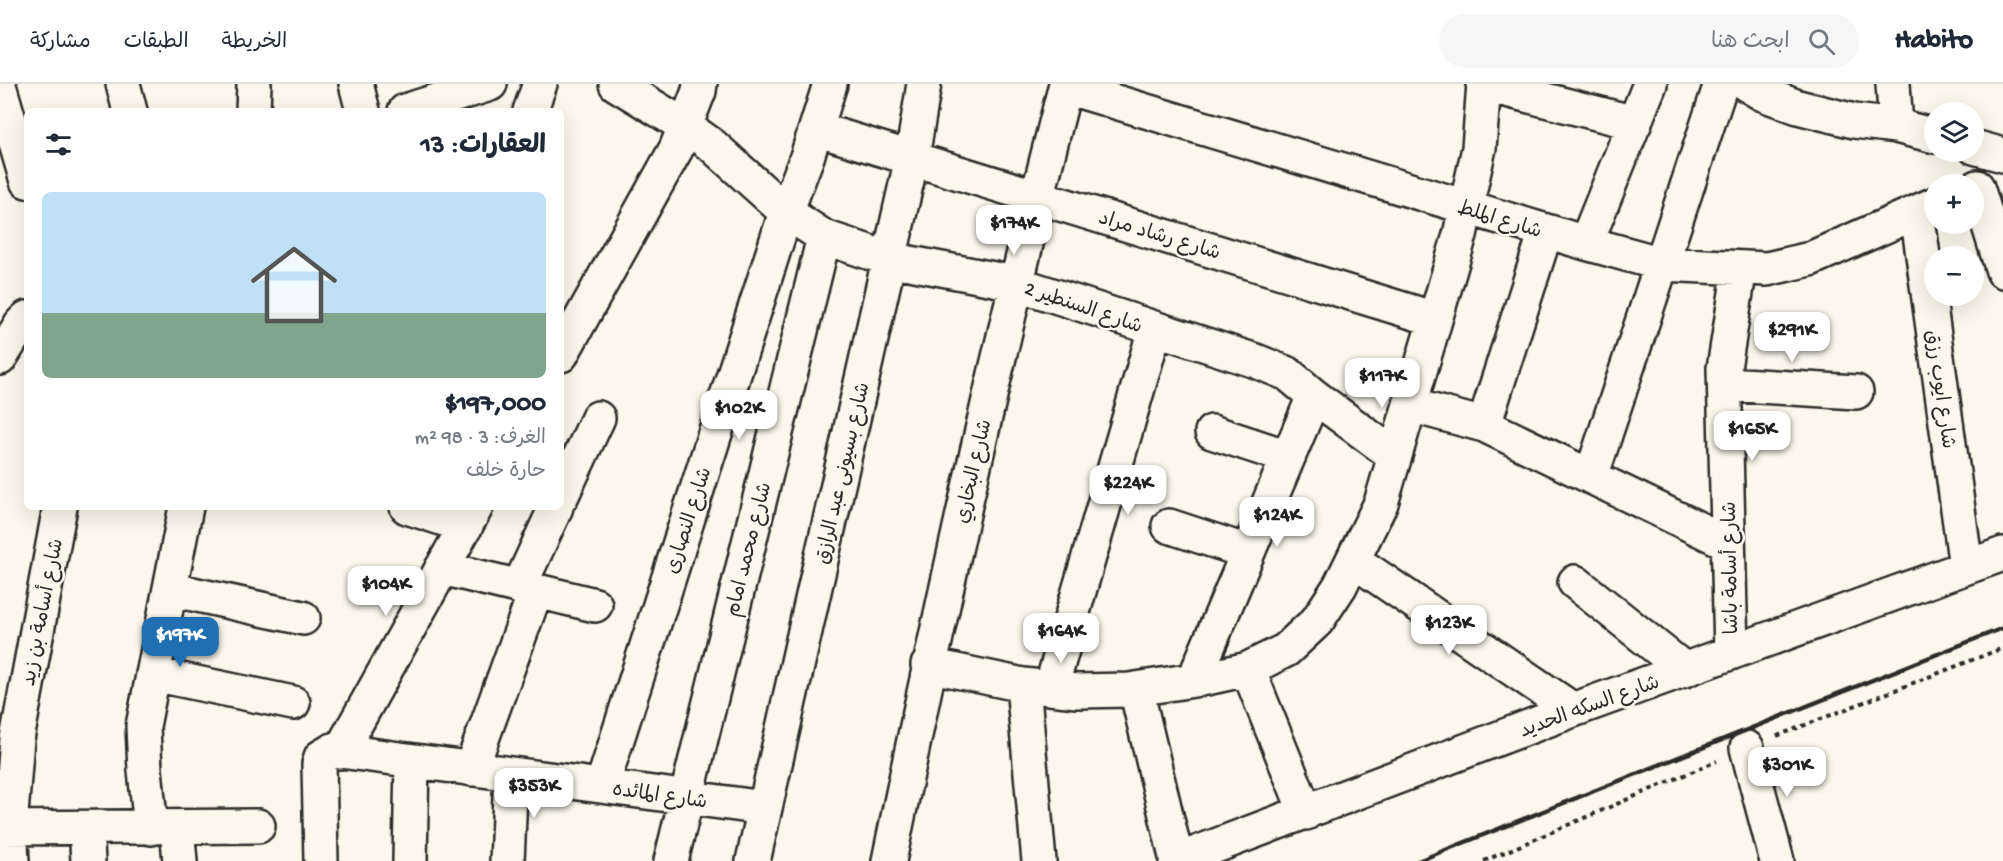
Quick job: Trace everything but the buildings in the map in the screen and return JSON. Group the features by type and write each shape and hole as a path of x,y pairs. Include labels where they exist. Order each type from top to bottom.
{"street":[{"path":"123,84 129,108"},
{"path":"253,108 254,84"},
{"path":"356,84 362,108"},
{"path":"414,108 490,84"},
{"path":"531,108 540,84"},
{"name":"شارع السنطير 2","path":"616,84 713,146 786,212 824,237 889,259 1015,283 1256,361 1288,374 1395,456"},
{"path":"564,350 676,149 700,84"},
{"name":"شارع النصارى","path":"602,786 786,212 830,84"},
{"name":"شارع بسيونى عبد الرازق","path":"753,861 912,158 924,84"},
{"path":"928,665 1037,687 1077,691 1136,689 1248,669 1286,650 1317,621 1340,586 1381,503 1460,235 1479,148 1484,84 1635,123"},
{"path":"1586,243 1650,84"},
{"path":"1591,477 1721,84"},
{"path":"1746,84 1763,94 1798,107 1854,121 1896,126 1924,133"},
{"path":"1893,84 1896,126"},
{"name":"شارع الملط","path":"1066,85 1662,264 1767,269 1810,259 1924,209"},
{"name":"شارع البخاري","path":"888,861 928,665 1015,283 1066,85"},
{"path":"0,89 15,164"},
{"name":"شارع رشاد مراد","path":"816,129 1435,319"},
{"path":"1984,150 2003,155"},
{"path":"1985,184 2003,271"},
{"path":"1484,425 1546,231"},
{"name":"شارع ايوب رزق","path":"1929,234 1966,567"},
{"name":"شارع محمد امام","path":"671,861 824,237"},
{"name":"شارع أسامة باشا","path":"1731,653 1725,368 1740,268"},
{"path":"0,358 24,321"},
{"path":"1039,861 1037,687 1155,329"},
{"path":"1725,384 1856,392"},
{"path":"1194,680 1314,396"},
{"path":"1410,405 1484,425 1728,543"},
{"path":"564,491 598,417"},
{"path":"1212,432 1288,457"},
{"name":"شارع أسامة بن زيد","path":"12,861 5,828 17,739 59,510"},
{"path":"180,861 164,828 144,770 143,726 185,510"},
{"path":"321,861 321,757 333,750 340,752 471,517 426,510"},
{"path":"471,769 531,604 526,589 526,572 555,510"},
{"path":"1169,526 1248,552"},
{"name":"شارع السكه الحديد","path":"1177,861 1573,710 2003,554"},
{"path":"1353,560 1573,710"},
{"path":"442,568 594,605"},
{"path":"1575,582 1685,670"},
{"path":"170,589 303,618"},
{"path":"1248,669 1306,813"},
{"path":"153,674 293,703"},
{"path":"1136,689 1177,861"},
{"path":"1747,748 1777,861"},
{"name":"شارع المائده","path":"340,752 765,808"},
{"path":"410,861 412,761"},
{"path":"507,861 511,774"},
{"path":"5,828 258,826"},
{"path":"86,828 88,861"}],"path":[{"path":"1484,861 1747,748 2003,648"}],"railway":[{"path":"1418,861 2003,628"}]}
